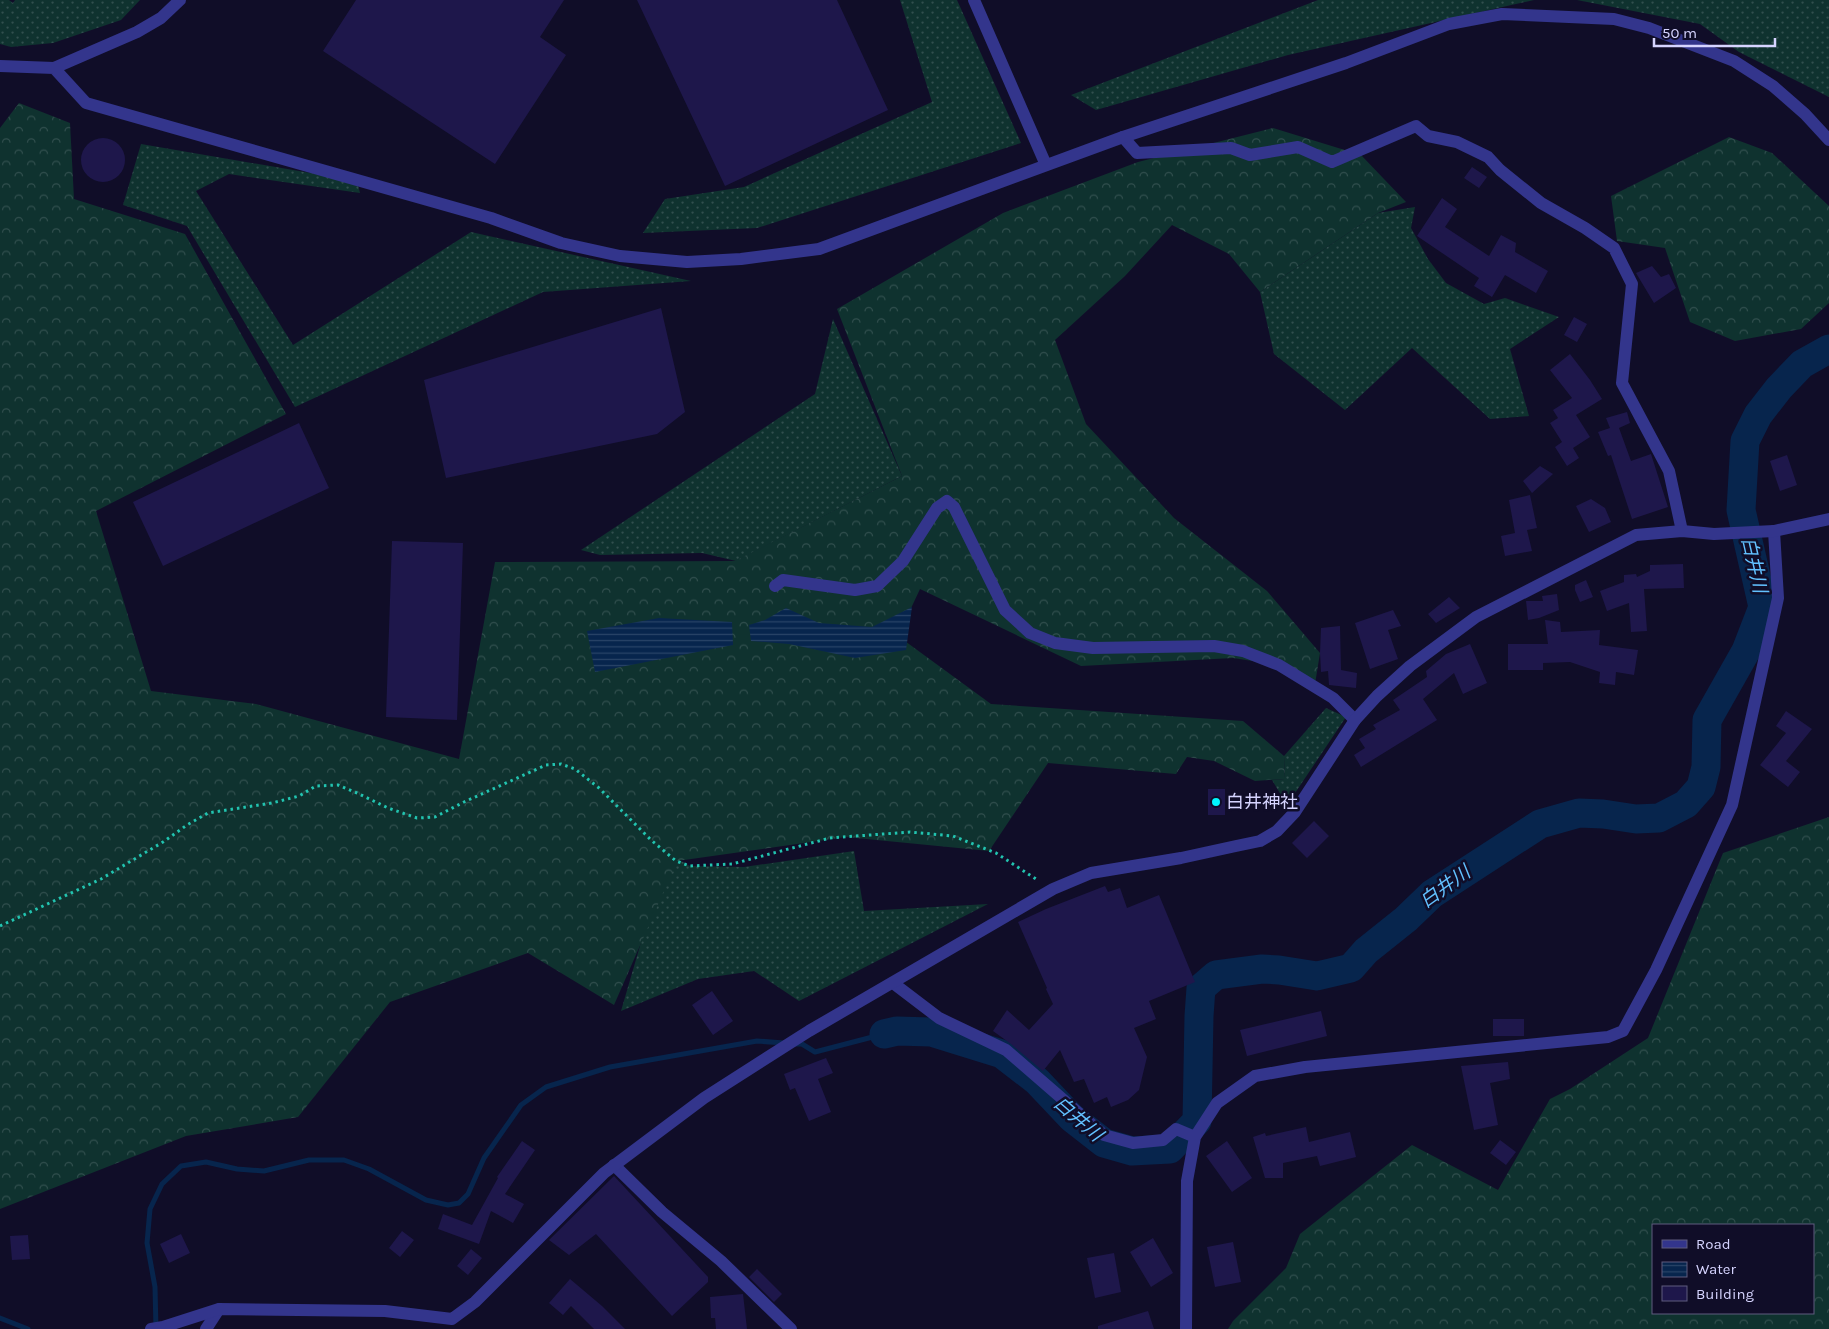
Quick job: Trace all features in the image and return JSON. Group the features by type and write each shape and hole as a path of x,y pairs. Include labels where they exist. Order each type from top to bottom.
{"street":[{"path":"0,66 54,68 137,32 161,18 180,0"},
{"path":"974,0 1046,165"},
{"path":"54,68 86,103 491,218 561,243 620,256 687,262 819,249 1123,137 1346,63 1449,24 1502,14 1614,19 1658,32 1734,61 1780,92 1805,114 1829,140"},
{"path":"1123,137 1137,154 1231,148 1250,155 1298,147 1332,162 1416,126 1428,136 1457,142 1488,157 1500,170 1541,203 1585,228 1614,248 1632,284 1622,383 1669,471 1682,532"},
{"path":"775,586 783,580 855,590 878,586 903,561 937,508 948,501 954,507 1005,610 1030,633 1055,644 1093,648 1214,646 1243,651 1279,665 1333,698 1354,720"},
{"path":"151,1329 219,1309 385,1310 452,1319 475,1302 604,1173 704,1098 809,1031 1052,889 1091,873 1181,858 1260,841 1277,831 1295,812 1354,720 1410,666 1476,617 1636,535 1682,532 1714,534 1774,531 1829,519"},
{"path":"1186,1329 1187,1181 1195,1137 1217,1103 1255,1076 1305,1067 1608,1037 1623,1030 1656,970 1732,805 1778,598 1774,531"},
{"path":"893,983 939,1018 1006,1050 1104,1135 1133,1143 1163,1140 1176,1128 1195,1137"},
{"path":"614,1165 662,1212 721,1261 791,1329"},
{"path":"206,1329 219,1309"}],"path":[{"path":"0,926 101,879 208,813 272,803 300,796 316,786 338,785 410,816 435,818 464,802 546,765 561,764 575,769 599,788 651,840 676,861 690,866 732,864 830,838 910,832 953,836 996,853 1052,889"}],"green space":[{"path":"0,0 9,0 13,3 15,0 140,0 121,20 53,43 11,47 0,44"},
{"path":"900,0 957,0 1021,143 757,228 643,233 665,199 744,187 932,102"},
{"path":"1318,0 1534,0 1288,55 1096,110 1071,95"},
{"path":"1577,0 1829,0 1829,97 1739,52 1700,24"},
{"path":"19,103 70,123 74,199 185,234 286,414 96,511 151,691 256,704 459,759 495,562 735,561 902,476 837,309 1003,213 1138,162 1273,128 1361,155 1406,202 1378,213 1260,292 1229,254 1172,225 1125,276 1055,340 1086,424 1174,518 1267,591 1320,653 1315,684 1279,665 1233,658 1081,666 920,589 898,636 991,704 1243,721 1284,756 1285,779 1255,781 1214,761 1187,757 1176,774 1048,763 989,851 846,837 677,861 614,1005 528,953 390,1002 298,1117 186,1136 0,1209 0,128"},
{"path":"1729,137 1772,153 1829,206 1829,303 1801,329 1735,341 1690,322 1665,248 1617,241 1611,196"},
{"path":"141,144 357,181 360,193 229,174 196,191 293,345 471,232 691,281 543,292 295,407 187,226 123,205"},
{"path":"1415,207 1411,228 1428,259 1446,283 1484,304 1505,298 1559,317 1510,349 1529,416 1490,419 1412,348 1345,410 1274,354 1260,292 1378,213"},
{"path":"833,319 902,476 736,561 702,553 600,555 581,550 815,394"},
{"path":"1326,708 1346,717 1287,805 1272,780 1285,779 1284,756"},
{"path":"1829,817 1829,1329 1228,1329 1233,1321 1286,1268 1300,1234 1412,1145 1498,1190 1550,1099 1570,1089 1648,1038 1723,853"},
{"path":"854,851 864,911 988,904 799,1001 754,971 698,979 621,1011 667,853 690,866 744,867"}],"water":[{"path":"912,607 906,650 855,658 789,644 751,641 749,625 765,620 786,608 819,623 872,627"},
{"path":"659,618 732,622 733,645 595,672 587,631"}],"building":[{"path":"356,0 564,0 540,37 566,55 495,164 323,51"},
{"path":"637,0 837,0 888,110 725,186"},
{"path":"107,138 119,144 124,151 124,169 119,176 112,181 99,182 91,179 84,172 81,156 84,148 91,141"},
{"path":"1472,167 1487,177 1479,188 1464,178"},
{"path":"1442,198 1457,209 1445,227 1489,256 1501,235 1516,243 1515,252 1548,271 1536,293 1505,275 1492,297 1474,286 1479,278 1417,236"},
{"path":"1652,266 1661,277 1669,274 1676,288 1654,303 1636,273"},
{"path":"661,308 685,412 657,434 446,478 424,380"},
{"path":"1574,317 1587,324 1577,342 1564,335"},
{"path":"1570,354 1602,399 1576,415 1590,437 1573,448 1579,458 1567,466 1555,447 1562,442 1550,423 1558,418 1553,410 1572,398 1550,370"},
{"path":"1627,412 1630,423 1619,428 1631,461 1651,454 1668,507 1632,519 1611,455 1608,456 1598,432 1610,428 1606,418"},
{"path":"299,423 329,488 163,566 133,502"},
{"path":"1787,455 1797,485 1780,491 1770,461"},
{"path":"1540,466 1553,474 1532,493 1523,481"},
{"path":"1530,495 1537,528 1527,530 1532,551 1505,556 1501,536 1515,533 1509,500"},
{"path":"1591,499 1605,508 1611,522 1589,532 1576,506"},
{"path":"392,541 463,543 457,720 386,717"},
{"path":"1683,564 1684,588 1644,589 1647,631 1631,632 1629,603 1607,611 1600,591 1624,582 1624,575 1636,574 1637,577 1650,571 1650,565"},
{"path":"1586,580 1593,597 1580,602 1575,585"},
{"path":"1557,594 1559,610 1528,620 1526,601 1543,601 1542,596"},
{"path":"1449,597 1460,608 1436,623 1428,614"},
{"path":"1393,610 1401,626 1388,630 1398,659 1370,669 1355,623"},
{"path":"1545,620 1560,622 1561,632 1600,630 1599,645 1638,650 1634,675 1616,672 1615,685 1599,683 1600,672 1570,662 1543,663 1543,670 1508,670 1508,644 1548,644"},
{"path":"1340,626 1341,670 1357,673 1356,688 1329,685 1328,671 1321,672 1321,628"},
{"path":"1470,644 1487,683 1463,694 1454,673 1423,699 1437,720 1361,767 1354,755 1365,748 1359,739 1376,729 1373,725 1400,710 1393,700 1427,677 1426,671 1446,654"},
{"path":"1786,711 1812,729 1786,761 1800,772 1788,787 1760,765 1786,733 1776,726"},
{"name":"白井神社","path":"1208,789 1225,789 1225,815 1208,815"},
{"path":"1314,821 1329,836 1307,858 1292,843"},
{"path":"1105,886 1108,892 1120,888 1127,908 1159,895 1195,982 1149,1001 1156,1019 1134,1028 1147,1057 1139,1090 1128,1100 1111,1107 1107,1097 1094,1103 1084,1079 1074,1082 1060,1050 1043,1071 993,1031 1007,1010 1029,1030 1053,1004 1018,922"},
{"path":"712,991 733,1021 713,1035 692,1005"},
{"path":"1321,1011 1327,1036 1247,1056 1240,1030"},
{"path":"1493,1019 1524,1019 1524,1036 1493,1036"},
{"path":"826,1058 833,1073 818,1079 831,1112 809,1121 795,1088 790,1090 784,1074"},
{"path":"1508,1062 1510,1079 1490,1083 1498,1125 1474,1130 1461,1066"},
{"path":"1306,1127 1309,1142 1350,1132 1356,1157 1320,1166 1317,1156 1283,1163 1283,1178 1265,1178 1253,1137 1265,1133 1266,1136"},
{"path":"1500,1140 1516,1152 1506,1165 1490,1153"},
{"path":"522,1141 535,1150 505,1194 524,1204 513,1223 491,1211 479,1244 438,1229 443,1214 472,1225 497,1177"},
{"path":"1227,1141 1252,1178 1232,1192 1206,1156"},
{"path":"614,1176 708,1277 708,1282 672,1316 596,1234 569,1255 549,1240"},
{"path":"402,1231 414,1240 400,1257 389,1248"},
{"path":"181,1234 190,1253 169,1263 160,1244"},
{"path":"28,1235 30,1259 12,1260 10,1236"},
{"path":"1153,1238 1173,1273 1151,1287 1130,1252"},
{"path":"1233,1242 1241,1282 1215,1287 1207,1247"},
{"path":"471,1249 482,1258 468,1275 457,1266"},
{"path":"1114,1253 1121,1292 1095,1298 1087,1258"},
{"path":"757,1269 782,1294 774,1302 749,1277"},
{"path":"570,1279 602,1306 625,1329 594,1329 571,1306 563,1315 549,1303"},
{"path":"743,1294 747,1329 716,1329 715,1318 711,1318 710,1297"},
{"path":"1148,1311 1154,1329 1098,1329 1098,1326"}],"waterway":[{"name":"白井川","path":"884,1034 897,1031 931,1032 1002,1054 1037,1081 1072,1118 1104,1143 1132,1151 1170,1149 1197,1121 1201,988 1216,975 1262,969 1317,976 1351,968 1366,951 1406,919 1432,894 1540,824 1579,813 1603,814 1636,819 1659,818 1686,804 1701,787 1706,767 1707,720 1746,651 1763,607 1741,510 1745,441 1758,415 1779,388 1802,364 1829,349"},
{"path":"795,1044 802,1044 815,1052 884,1034"},
{"path":"156,1329 155,1287 147,1243 150,1209 162,1184 181,1166 206,1162 237,1169 264,1171 309,1160 344,1160 369,1169 426,1200 448,1205 459,1203 468,1194 484,1158 521,1105 546,1087 610,1067 757,1041 784,1043"},
{"path":"0,1318 28,1329"}],"place":[{"name":"白井神社","path":"1216,802"}]}
